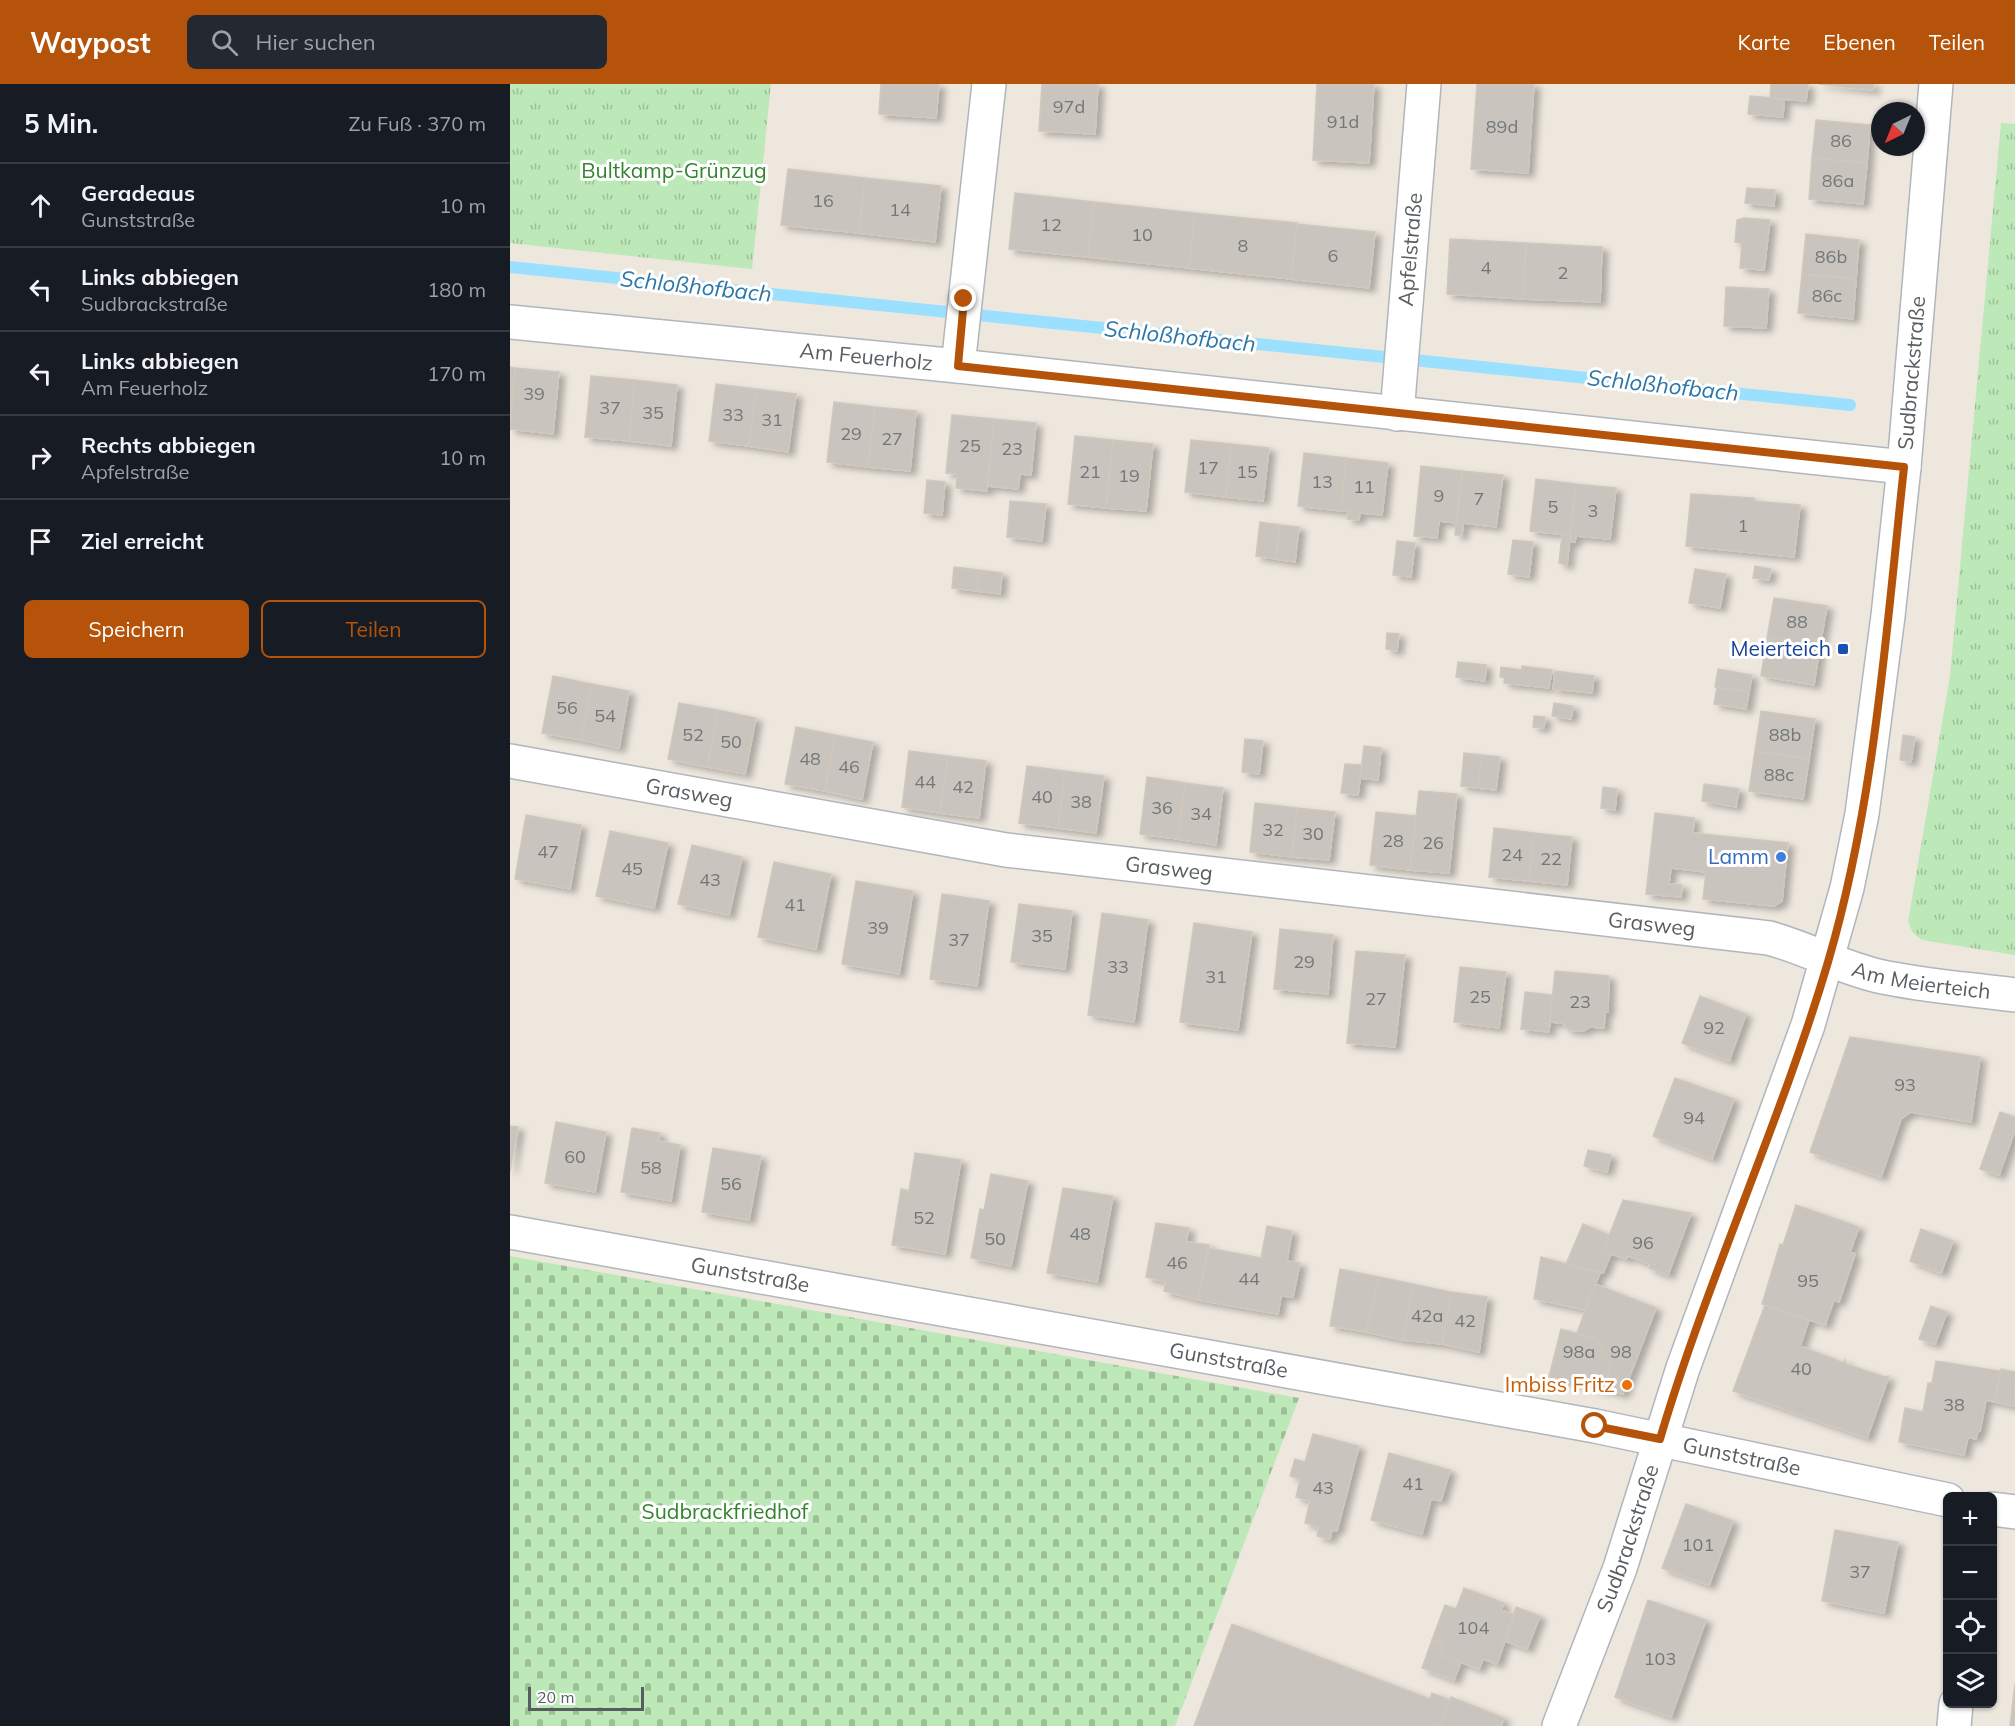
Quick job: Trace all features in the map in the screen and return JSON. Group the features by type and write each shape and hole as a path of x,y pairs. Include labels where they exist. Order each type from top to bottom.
{"street":[{"path":"958,366 989,84"},
{"name":"Apfelstraße","path":"1397,414 1424,84"},
{"name":"Sudbrackstraße","path":"1559,1726 1620,1568 1683,1368 1808,1026 1829,960 1847,888 1862,814 1888,616 1904,467 1936,84"},
{"name":"Am Feuerholz","path":"510,322 958,366 1904,467"},
{"name":"Grasweg","path":"510,761 1006,850 1769,938 1804,948 1829,960"},
{"name":"Am Meierteich","path":"1829,960 1879,976 2015,995"},
{"name":"Gunststraße","path":"510,1232 1198,1353 1660,1439 1943,1499"},
{"path":"1997,1510 2015,1512"},
{"path":"1953,1726 1955,1708"}],"green space":[{"name":"Bultkamp-Grünzug","path":"510,84 771,84 752,269 510,243"},
{"path":"2001,123 2015,124 2015,955 1922,940 1913,933 1908,922 1950,676"},
{"name":"Sudbrackfriedhof","path":"510,1256 1299,1398 1175,1726 510,1726"}],"building":[{"path":"881,84 939,84 936,118 879,114"},
{"path":"1042,84 1098,84 1095,134 1039,131"},
{"path":"1317,84 1374,84 1369,163 1313,160"},
{"path":"1477,84 1534,84 1528,173 1471,169"},
{"path":"1771,84 1808,84 1806,101 1770,98"},
{"path":"1819,84 1874,84 1873,90"},
{"path":"1750,96 1784,99 1783,117 1748,114"},
{"path":"1816,120 1870,125 1867,163 1812,158"},
{"path":"1812,158 1867,163 1863,204 1809,199"},
{"path":"788,169 865,178 859,233 781,225"},
{"path":"865,178 941,186 935,242 859,233"},
{"path":"1747,188 1775,190 1774,206 1745,203"},
{"path":"1015,193 1094,202 1088,257 1009,249"},
{"path":"1094,202 1195,213 1189,268 1088,257"},
{"path":"1195,213 1297,223 1291,279 1189,268"},
{"path":"1744,218 1770,220 1764,270 1740,268 1742,243 1735,242 1737,220"},
{"path":"1297,224 1375,232 1369,288 1291,279"},
{"path":"1806,234 1859,240 1856,279 1802,274"},
{"path":"1450,239 1526,243 1523,299 1447,294"},
{"path":"1526,243 1602,247 1600,302 1523,299"},
{"path":"1802,274 1856,279 1853,319 1798,313"},
{"path":"1726,287 1769,289 1766,328 1724,326"},
{"path":"510,367 515,368 510,416"},
{"path":"515,368 559,372 553,434 510,429"},
{"path":"591,376 635,380 629,441 585,437"},
{"path":"635,380 677,385 671,446 629,441"},
{"path":"716,384 756,389 749,446 709,441"},
{"path":"756,389 796,394 788,452 749,446"},
{"path":"834,402 875,407 868,467 827,462"},
{"path":"875,407 916,411 910,471 868,467"},
{"path":"952,415 994,419 987,491 956,488 957,474 946,473"},
{"path":"994,419 1036,423 1031,475 1020,474 1018,489 988,486"},
{"path":"1075,436 1113,440 1106,508 1068,504"},
{"path":"1113,440 1153,444 1146,511 1106,508"},
{"path":"1191,440 1231,444 1226,497 1185,492"},
{"path":"1231,444 1269,448 1263,501 1226,497"},
{"path":"1304,453 1346,458 1341,511 1298,506"},
{"path":"1346,458 1388,463 1382,515 1360,513 1359,520 1347,519 1348,511 1341,511"},
{"path":"1421,466 1462,471 1457,523 1439,521 1437,538 1414,536"},
{"path":"1462,471 1503,475 1496,527 1463,523 1462,535 1455,535"},
{"path":"1536,479 1576,484 1570,535 1530,531"},
{"path":"927,480 945,482 942,515 924,513"},
{"path":"1576,484 1616,488 1610,539 1576,536 1575,542 1570,542"},
{"path":"1691,494 1754,498 1754,501 1800,505 1794,557 1686,546"},
{"path":"1010,501 1046,504 1042,541 1007,537"},
{"path":"1260,522 1280,525 1276,559 1256,556"},
{"path":"1280,525 1299,527 1295,562 1276,559"},
{"path":"1562,535 1570,535 1567,565 1559,563"},
{"path":"1513,540 1533,542 1529,577 1508,574"},
{"path":"1397,541 1415,543 1411,577 1393,575"},
{"path":"1755,566 1771,569 1769,580 1753,578"},
{"path":"954,567 979,570 977,591 952,588"},
{"path":"1695,569 1726,574 1720,608 1689,603"},
{"path":"979,570 1002,573 1000,594 977,591"},
{"path":"1774,598 1827,606 1820,646 1767,638"},
{"path":"1387,633 1399,634 1397,651 1386,649"},
{"path":"1767,638 1820,646 1814,685 1761,676"},
{"path":"1458,662 1486,665 1485,681 1456,677"},
{"path":"1522,666 1552,670 1549,688 1504,683 1505,678 1500,677 1501,667 1522,670"},
{"path":"1718,669 1752,675 1749,692 1715,687"},
{"path":"1555,671 1594,676 1592,693 1553,689"},
{"path":"553,676 592,684 581,740 542,733"},
{"path":"592,684 629,691 619,748 581,740"},
{"path":"1717,687 1749,692 1746,709 1714,704"},
{"path":"679,703 718,710 707,767 668,759"},
{"path":"1554,703 1573,706 1571,719 1552,716"},
{"path":"718,710 756,718 745,774 707,767"},
{"path":"1761,711 1815,719 1809,759 1755,751"},
{"path":"1534,716 1545,717 1544,728 1533,727"},
{"path":"796,727 835,735 825,791 785,784"},
{"path":"835,735 873,742 862,799 825,791"},
{"path":"1903,735 1915,737 1911,762 1900,760"},
{"path":"1245,739 1263,741 1259,774 1242,772"},
{"path":"1364,746 1381,748 1378,780 1360,778"},
{"path":"909,751 948,756 940,813 902,807"},
{"path":"1755,751 1809,759 1803,799 1749,791"},
{"path":"1464,753 1482,755 1478,788 1461,786"},
{"path":"1482,755 1500,757 1496,790 1478,788"},
{"path":"948,756 986,761 979,818 940,813"},
{"path":"1345,764 1362,765 1358,795 1341,793"},
{"path":"1027,766 1065,771 1058,828 1019,823"},
{"path":"1065,771 1104,776 1096,833 1058,828"},
{"path":"1147,777 1185,783 1178,839 1140,834"},
{"path":"1185,783 1223,788 1216,845 1178,839"},
{"path":"1704,784 1739,789 1736,807 1702,801"},
{"path":"1603,787 1617,789 1615,810 1601,808"},
{"path":"1419,791 1457,794 1449,873 1410,870"},
{"path":"1255,803 1297,808 1292,857 1250,852"},
{"path":"1297,808 1335,812 1329,860 1292,857"},
{"path":"1376,812 1416,816 1410,870 1370,865"},
{"path":"1655,813 1694,818 1693,833 1788,843 1782,901 1774,906 1703,899 1706,872 1671,868 1669,884 1682,885 1681,897 1646,894"},
{"path":"526,815 581,825 570,889 515,879"},
{"path":"1494,828 1534,833 1529,881 1489,877"},
{"path":"610,831 668,843 654,908 596,896"},
{"path":"1534,833 1572,837 1567,885 1529,881"},
{"path":"692,845 742,857 729,915 678,904"},
{"path":"774,862 831,874 816,949 758,937"},
{"path":"856,881 913,891 899,974 842,964"},
{"path":"942,894 989,901 977,986 930,979"},
{"path":"1019,904 1072,911 1065,969 1011,962"},
{"path":"1102,913 1148,920 1134,1022 1088,1015"},
{"path":"1194,923 1252,932 1238,1030 1180,1022"},
{"path":"1280,929 1333,935 1328,994 1274,989"},
{"path":"1356,951 1405,955 1395,1047 1347,1043"},
{"path":"1460,967 1506,972 1499,1028 1454,1022"},
{"path":"1555,971 1609,976 1608,1012 1605,1012 1604,1028 1590,1027 1584,1031 1568,1030 1563,1023 1550,1022"},
{"path":"1525,992 1552,995 1549,1032 1521,1029"},
{"path":"1700,996 1746,1014 1729,1061 1682,1043"},
{"path":"1850,1037 1980,1057 1971,1122 1911,1112 1901,1119 1881,1177 1810,1152"},
{"path":"1675,1078 1734,1099 1712,1159 1653,1136"},
{"path":"2000,1112 2015,1117 2015,1130 1999,1175 1980,1169"},
{"path":"556,1122 606,1132 595,1192 545,1183"},
{"path":"510,1126 518,1127 510,1171"},
{"path":"632,1128 660,1133 658,1141 680,1145 671,1201 621,1192"},
{"path":"713,1148 761,1156 749,1220 702,1212"},
{"path":"1588,1150 1611,1155 1607,1172 1584,1166"},
{"path":"915,1153 961,1160 945,1254 892,1245 901,1189 909,1191"},
{"path":"991,1174 1028,1181 1011,1266 971,1258 980,1209 984,1210"},
{"path":"1063,1188 1113,1196 1097,1282 1047,1273"},
{"path":"1623,1200 1691,1213 1668,1275 1649,1268 1650,1264 1628,1256 1626,1259 1603,1251"},
{"path":"1796,1205 1859,1227 1850,1252 1855,1254 1839,1302 1834,1300 1825,1325 1762,1304 1780,1244 1783,1245"},
{"path":"1156,1223 1189,1228 1186,1242 1209,1245 1198,1300 1164,1291 1166,1282 1146,1277"},
{"path":"1583,1224 1609,1235 1603,1251 1611,1254 1603,1273 1566,1264"},
{"path":"1267,1226 1292,1231 1287,1261 1300,1263 1293,1297 1281,1296 1278,1314 1198,1300 1208,1248 1261,1258"},
{"path":"1921,1229 1953,1241 1941,1273 1910,1261"},
{"path":"1541,1257 1600,1273 1585,1310 1534,1299"},
{"path":"1340,1269 1379,1277 1366,1332 1330,1326"},
{"path":"1379,1277 1413,1284 1403,1340 1366,1332"},
{"path":"1413,1284 1451,1292 1442,1344 1403,1340"},
{"path":"1595,1284 1656,1308 1623,1394 1605,1390 1610,1365 1596,1339 1577,1333"},
{"path":"1451,1292 1487,1297 1479,1352 1442,1344"},
{"path":"1765,1305 1809,1320 1800,1346 1844,1363 1845,1360 1846,1364 1885,1377 1889,1376 1867,1438 1733,1391"},
{"path":"1931,1306 1947,1312 1935,1344 1919,1339"},
{"path":"1561,1329 1596,1339 1610,1365 1605,1390 1549,1377"},
{"path":"1936,1361 2000,1371 1995,1402 1986,1400 1980,1431 1976,1439 1968,1437 1964,1455 1899,1442 1905,1408 1923,1412 1928,1383 1932,1383"},
{"path":"2001,1369 2015,1372 2014,1406 1995,1402"},
{"path":"1313,1434 1359,1446 1337,1531 1332,1530 1330,1539 1317,1536 1319,1527 1305,1523 1310,1501 1296,1497 1300,1479 1290,1476 1295,1459 1305,1462"},
{"path":"1389,1453 1450,1470 1441,1501 1431,1499 1422,1534 1371,1520"},
{"path":"1686,1504 1733,1521 1709,1585 1662,1568"},
{"path":"1835,1530 1898,1542 1884,1613 1822,1601"},
{"path":"1464,1588 1504,1603 1501,1610 1514,1615 1497,1664 1483,1659 1479,1669 1439,1654 1443,1644 1432,1640 1445,1605 1456,1609"},
{"path":"1648,1600 1706,1620 1671,1717 1615,1697"},
{"path":"1516,1607 1540,1616 1527,1649 1505,1641"},
{"path":"1232,1624 1430,1699 1432,1693 1450,1700 1439,1726 1194,1726"},
{"path":"1432,1640 1443,1644 1439,1654 1461,1662 1454,1680 1422,1668"},
{"path":"2015,1684 2015,1726 2010,1726"},
{"path":"1451,1697 1504,1718 1501,1726 1439,1726"}],"waterway":[{"name":"Schloßhofbach","path":"510,267 1850,405"}],"place":[{"name":"Meierteich","path":"1843,649"},
{"name":"Lamm","path":"1781,857"},
{"name":"Imbiss Fritz","path":"1627,1385"}],"route":[{"path":"964,299 958,366 1904,467 1888,616 1862,814 1829,960 1808,1026 1683,1368 1660,1439 1595,1426"}]}
